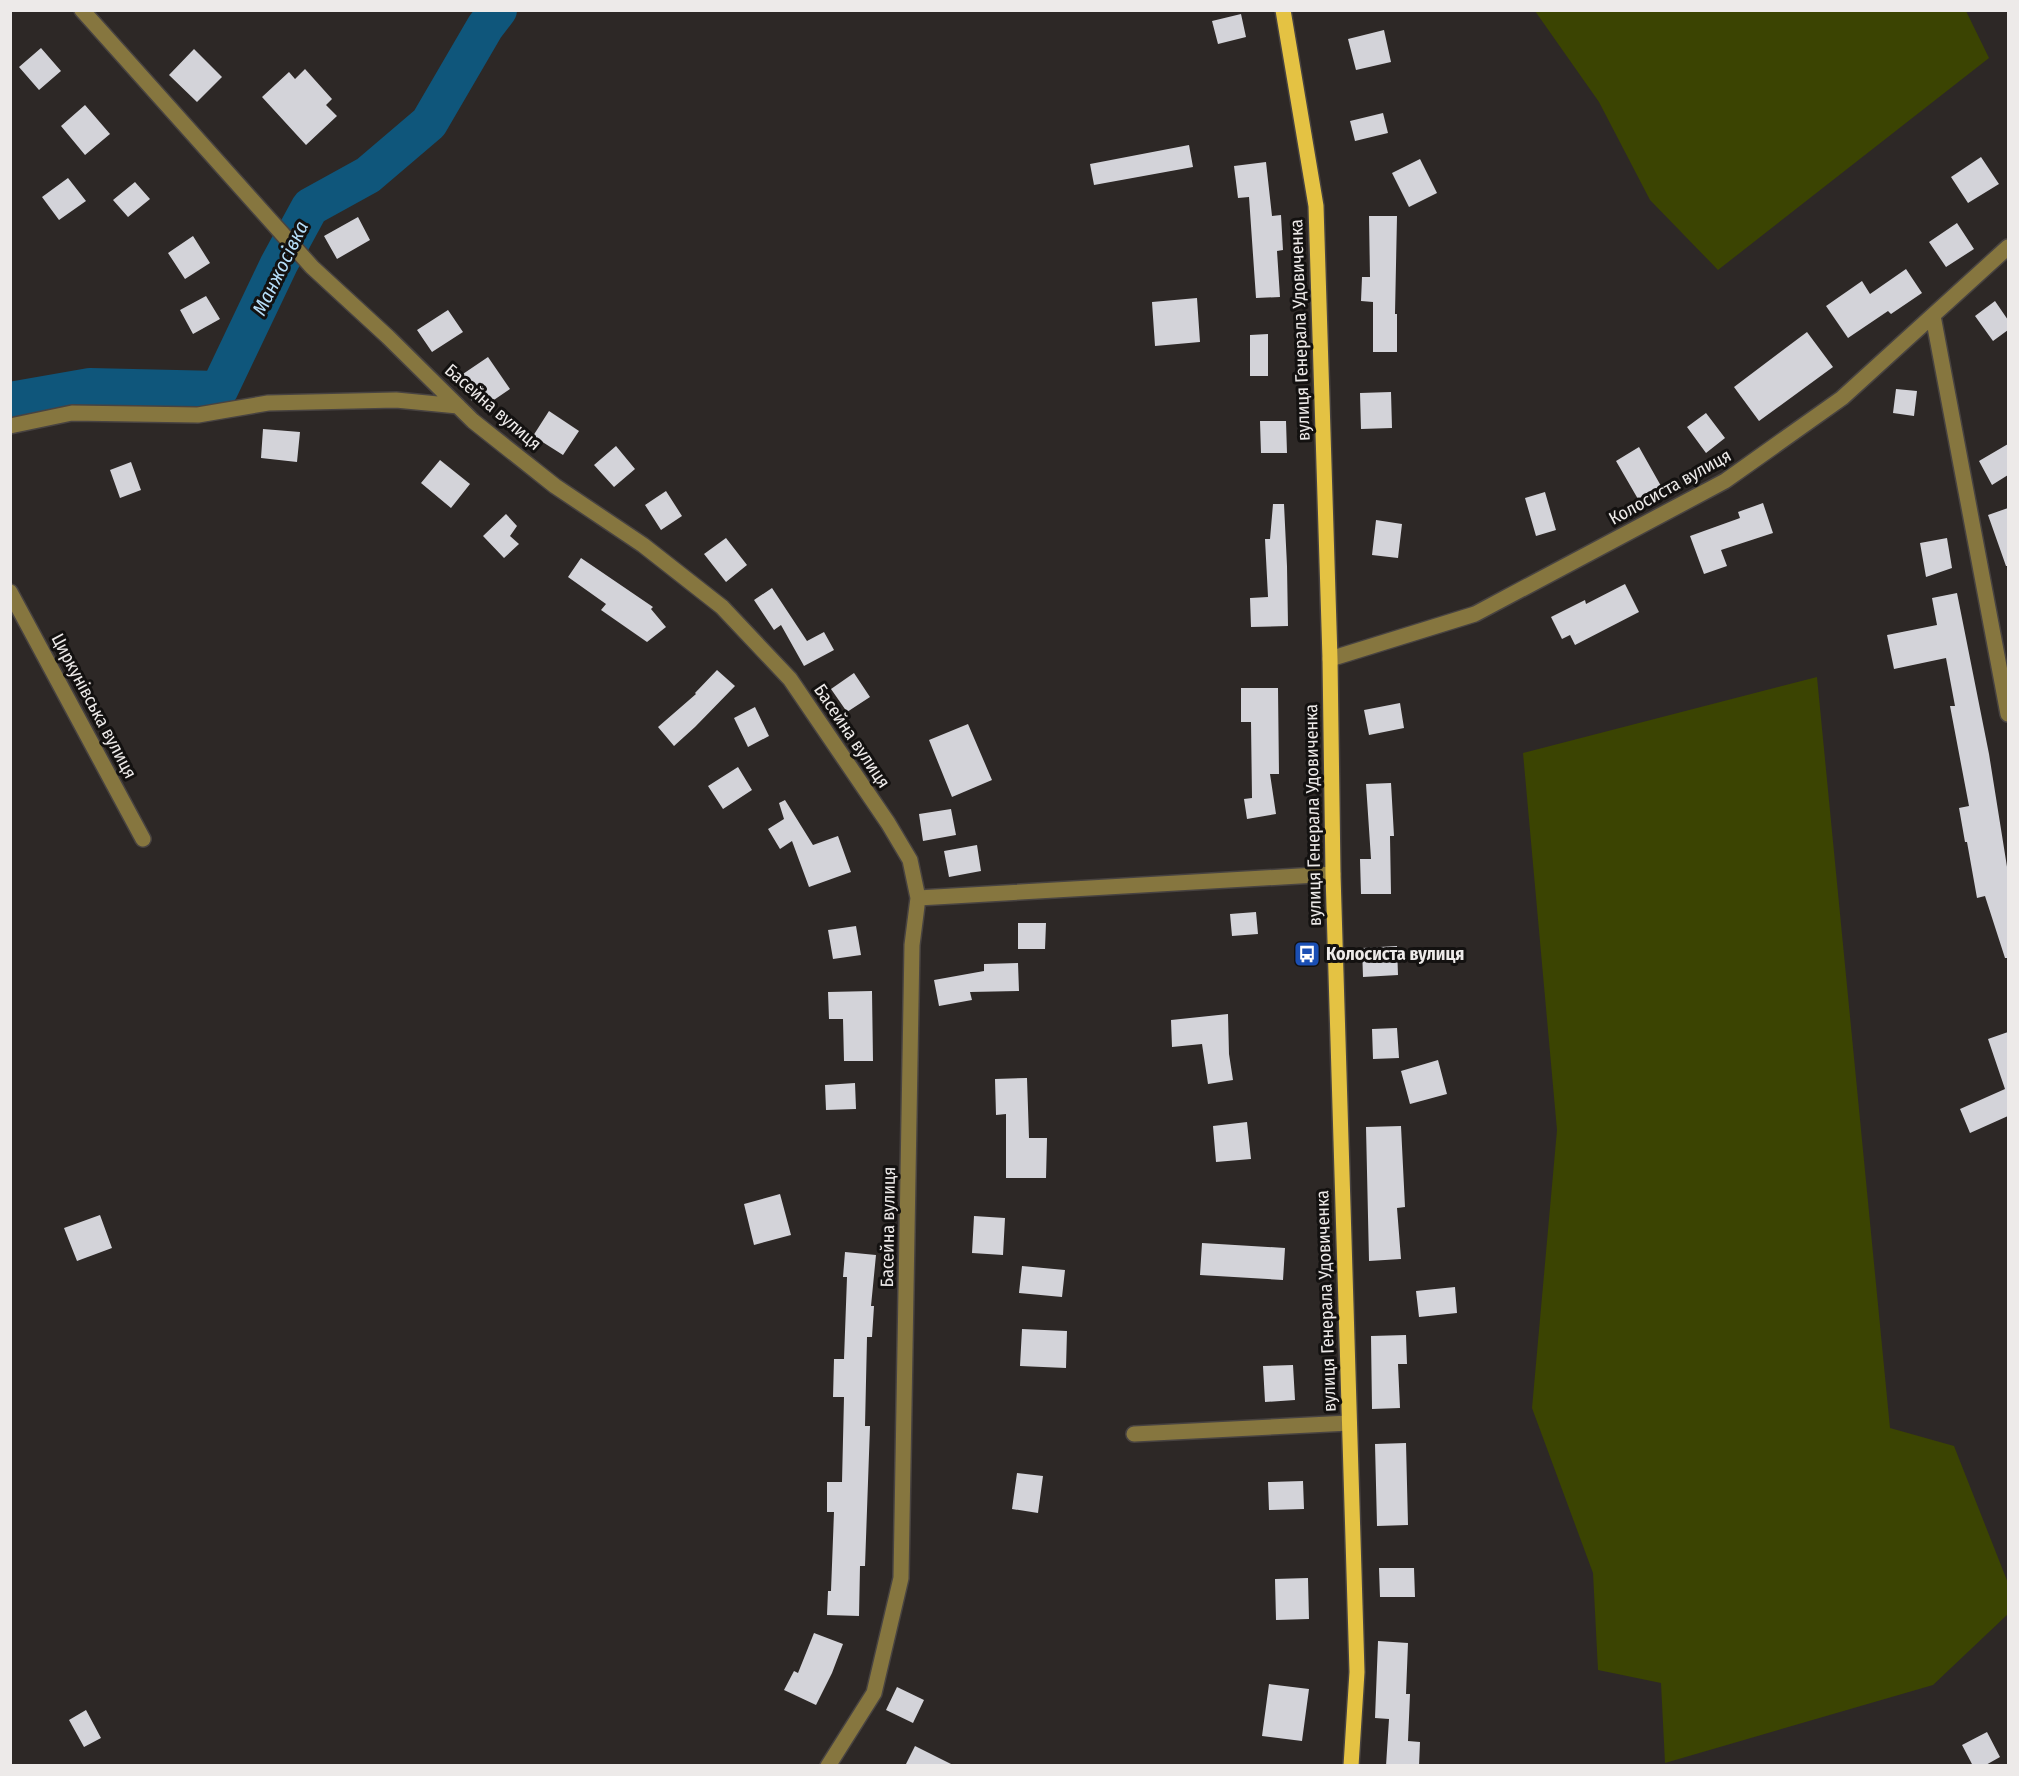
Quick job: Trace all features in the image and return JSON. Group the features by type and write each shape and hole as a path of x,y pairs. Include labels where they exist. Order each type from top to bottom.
{"main road":[{"name":"вулиця Генерала Удовиченка","path":"1283,10 1316,206 1357,1672 1351,1766"}],"street":[{"name":"Басейна вулиця","path":"82,10 312,267 388,337 473,421 555,486 643,545 722,607 790,680 888,823 910,860 918,898 912,956 902,1578 873,1693 828,1766"},
{"name":"Колосиста вулиця","path":"1330,659 1475,614 1725,482 1842,398 2008,247"},
{"path":"1934,316 2008,714"},
{"path":"10,426 72,413 198,415 268,404 396,400 458,406"},
{"name":"Циркунівська вулиця","path":"10,592 143,839"},
{"path":"918,898 1333,874"},
{"path":"1134,1434 1349,1423"}],"green space":[{"path":"1535,11 1966,11 1989,58 1718,270 1650,200 1599,102"},
{"path":"1817,677 1890,1428 1954,1446 2008,1583 2008,1614 1933,1685 1665,1763 1661,1683 1598,1670 1593,1573 1532,1408 1557,1130 1523,753"}],"building":[{"path":"1241,14 1246,37 1218,44 1212,21"},
{"path":"1384,30 1391,62 1356,70 1348,39"},
{"path":"41,48 61,71 39,90 19,67"},
{"path":"194,49 222,77 197,102 169,75"},
{"path":"305,69 332,99 326,105 337,116 306,145 262,97 289,72 295,79"},
{"path":"85,105 110,134 85,155 61,126"},
{"path":"1383,113 1388,133 1355,141 1350,121"},
{"path":"1189,145 1193,167 1094,185 1090,164"},
{"path":"1981,157 1999,184 1968,203 1951,177"},
{"path":"1420,159 1437,193 1409,207 1392,173"},
{"path":"1266,162 1272,216 1281,215 1283,250 1277,251 1280,297 1256,298 1249,197 1238,198 1234,166"},
{"path":"68,178 86,201 59,220 42,197"},
{"path":"135,182 150,199 128,217 113,200"},
{"path":"1369,216 1397,216 1395,314 1397,314 1397,352 1373,352 1373,302 1361,301 1362,277 1370,277"},
{"path":"358,217 370,240 337,259 324,236"},
{"path":"1957,223 1974,249 1946,267 1929,242"},
{"path":"193,236 210,263 185,279 168,253"},
{"path":"1906,269 1922,293 1891,314 1888,311 1848,338 1826,306 1862,281 1870,294"},
{"path":"206,296 220,319 193,334 180,310"},
{"path":"1197,298 1200,342 1155,346 1152,302"},
{"path":"1995,301 2008,320 2008,330 1993,341 1975,316"},
{"path":"448,310 463,332 432,352 417,330"},
{"path":"1807,332 1833,367 1759,421 1734,387"},
{"path":"1268,334 1268,376 1250,376 1250,335"},
{"path":"488,357 510,389 488,404 481,395 472,401 457,378"},
{"path":"1896,389 1917,391 1914,416 1893,413"},
{"path":"1391,392 1392,428 1361,429 1360,393"},
{"path":"549,411 579,431 563,455 533,436"},
{"path":"1706,413 1725,438 1706,453 1687,427"},
{"path":"1260,421 1286,421 1287,453 1261,453"},
{"path":"263,429 300,432 297,462 261,458"},
{"path":"2008,444 2008,475 1992,485 1979,461"},
{"path":"616,446 635,469 614,487 594,465"},
{"path":"1639,447 1661,486 1638,499 1616,461"},
{"path":"440,460 470,484 451,508 421,483"},
{"path":"131,462 141,490 120,498 110,470"},
{"path":"666,491 682,516 661,530 645,505"},
{"path":"1545,492 1556,530 1536,536 1525,498"},
{"path":"1763,503 1773,533 1721,550 1727,566 1704,574 1690,536 1740,518 1738,512"},
{"path":"1273,504 1284,504 1288,626 1251,627 1250,598 1268,597 1265,539 1270,539"},
{"path":"2008,508 2008,566 2006,566 1988,515"},
{"path":"506,514 517,526 510,536 519,544 504,558 483,536"},
{"path":"1376,520 1402,524 1398,558 1372,555"},
{"path":"726,538 747,565 726,582 704,554"},
{"path":"1947,538 1952,568 1926,577 1920,543"},
{"path":"581,558 653,607 651,609 666,627 647,642 601,610 606,604 568,577"},
{"path":"1625,584 1639,612 1575,645 1570,635 1562,639 1551,617 1585,600 1586,604"},
{"path":"772,588 807,641 824,632 834,650 804,666 781,625 774,630 754,600"},
{"path":"1957,593 1989,754 2008,873 2008,958 2005,958 1985,896 1977,898 1967,842 1965,842 1959,808 1969,806 1950,706 1955,706 1946,658 1894,669 1887,635 1937,625 1932,598"},
{"path":"717,670 735,686 674,746 658,727 696,694"},
{"path":"854,673 870,697 847,712 831,689"},
{"path":"1241,688 1278,688 1279,774 1270,774 1276,814 1247,819 1244,799 1252,798 1251,722 1241,722"},
{"path":"1400,703 1404,728 1369,735 1364,710"},
{"path":"755,707 769,736 748,747 734,718"},
{"path":"968,724 992,780 952,797 929,740"},
{"path":"738,767 752,790 723,809 708,786"},
{"path":"1391,783 1394,836 1390,836 1391,894 1361,894 1360,859 1371,859 1366,784"},
{"path":"785,800 813,845 838,836 851,872 809,887 792,841 780,849 768,829 784,819 779,803"},
{"path":"951,809 956,835 923,841 919,814"},
{"path":"977,845 981,871 949,877 944,851"},
{"path":"1256,912 1258,934 1232,936 1230,914"},
{"path":"1018,923 1046,923 1045,949 1018,949"},
{"path":"856,926 861,955 833,959 828,930"},
{"path":"1397,946 1398,975 1363,977 1362,948"},
{"path":"1018,963 1019,991 970,992 972,1000 939,1006 934,980 984,971 984,964"},
{"path":"872,991 873,1061 844,1061 843,1019 829,1019 828,992"},
{"path":"1228,1014 1229,1054 1233,1080 1208,1084 1202,1044 1172,1047 1171,1020"},
{"path":"1397,1028 1399,1058 1373,1059 1372,1029"},
{"path":"2008,1032 2008,1116 1970,1133 1960,1109 2005,1089 1988,1039"},
{"path":"1438,1060 1447,1094 1410,1104 1401,1071"},
{"path":"1027,1078 1029,1138 1047,1138 1046,1178 1006,1178 1006,1114 996,1115 995,1079"},
{"path":"855,1083 856,1109 826,1110 825,1085"},
{"path":"1247,1122 1251,1159 1216,1162 1213,1126"},
{"path":"1401,1126 1405,1207 1397,1208 1401,1259 1369,1261 1366,1127"},
{"path":"780,1194 791,1235 754,1245 744,1204"},
{"path":"100,1215 112,1248 77,1261 64,1228"},
{"path":"974,1216 1005,1218 1003,1255 972,1253"},
{"path":"1202,1243 1285,1248 1283,1280 1200,1275"},
{"path":"845,1252 876,1255 871,1306 874,1306 872,1337 867,1337 865,1426 870,1426 865,1566 860,1566 859,1616 827,1615 828,1591 831,1591 834,1512 827,1512 827,1482 842,1482 844,1397 833,1397 834,1359 844,1359 847,1277 843,1277"},
{"path":"1022,1266 1065,1270 1062,1297 1019,1293"},
{"path":"1455,1287 1457,1313 1419,1317 1416,1291"},
{"path":"1022,1329 1067,1331 1066,1368 1020,1366"},
{"path":"1406,1335 1407,1364 1398,1364 1400,1408 1372,1409 1371,1336"},
{"path":"1293,1365 1295,1400 1265,1402 1263,1366"},
{"path":"1406,1443 1408,1525 1377,1526 1375,1444"},
{"path":"1017,1473 1043,1476 1038,1513 1012,1509"},
{"path":"1303,1481 1304,1509 1269,1510 1268,1482"},
{"path":"1379,1568 1414,1568 1415,1597 1380,1597"},
{"path":"1308,1578 1309,1619 1276,1620 1275,1579"},
{"path":"814,1633 843,1644 816,1705 784,1690 794,1671 798,1673"},
{"path":"1378,1641 1408,1643 1406,1694 1410,1694 1408,1741 1420,1742 1419,1766 1386,1766 1389,1719 1375,1718"},
{"path":"1269,1684 1309,1689 1302,1741 1262,1736"},
{"path":"897,1687 924,1700 913,1723 886,1710"},
{"path":"86,1710 101,1738 84,1747 69,1720"},
{"path":"1987,1732 2000,1757 1984,1766 1973,1766 1962,1745"},
{"path":"915,1746 955,1766 905,1766"}],"waterway":[{"name":"Манжосівка","path":"10,401 90,387 219,390 279,264 310,207 368,175 429,123 485,27 498,10"}],"place":[{"name":"Колосиста вулиця","path":"1307,954"}]}
